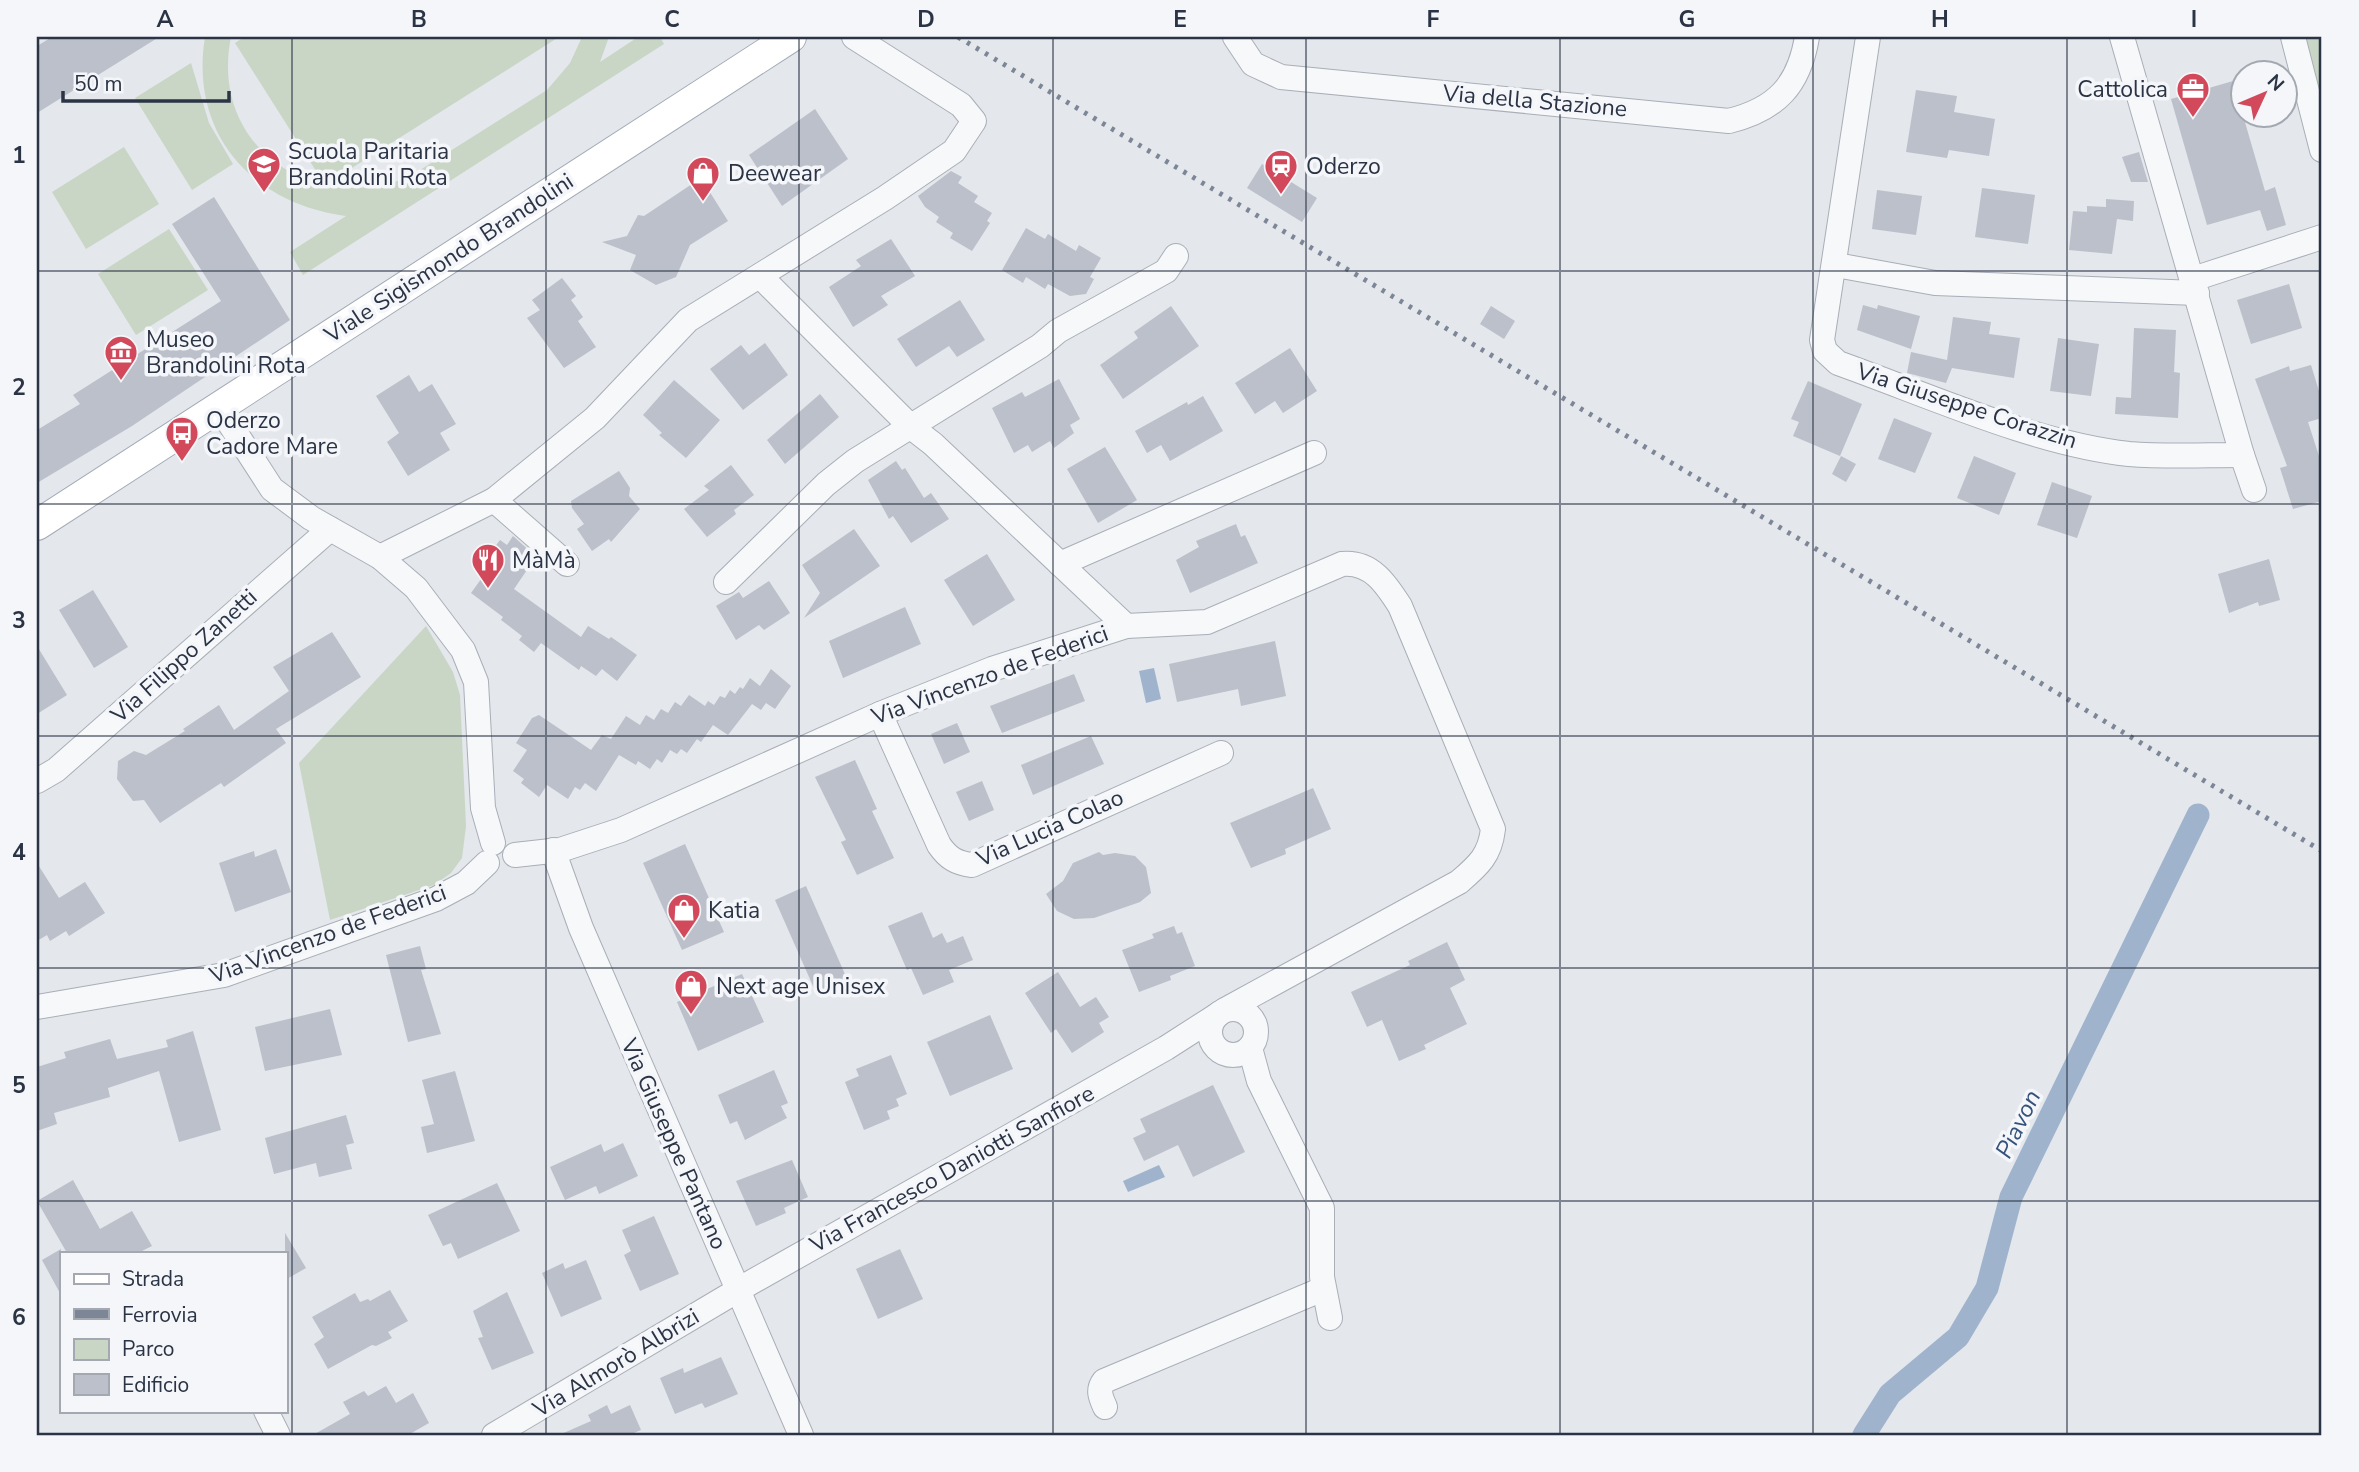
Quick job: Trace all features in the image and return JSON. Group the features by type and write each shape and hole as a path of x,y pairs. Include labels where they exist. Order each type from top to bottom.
{"main road":[{"name":"Viale Sigismondo Brandolini","path":"37,525 791,37"}],"street":[{"path":"380,557 494,500 595,418 688,320 954,152 974,121 961,105 854,37"},
{"name":"Via della Stazione","path":"1235,37 1253,64 1281,78 1729,121 1755,115 1786,91 1796,78 1807,37"},
{"name":"Via Giuseppe Corazzin","path":"1868,37 1836,265 1822,340 1825,351 1838,363 2017,427 2074,443 2130,454 2242,455"},
{"path":"2122,37 2242,455 2255,490"},
{"path":"2293,37 2322,150"},
{"path":"1836,265 1935,283 2195,286 2322,237"},
{"path":"726,582 826,484 855,461 1040,346 1058,331 1166,271 1176,256"},
{"path":"760,276 911,427 1126,626"},
{"path":"219,407 272,489 330,529 380,557 415,588 472,666 476,682 482,808 490,853"},
{"path":"1060,564 1314,453"},
{"path":"494,500 567,564"},
{"name":"Via Filippo Zanetti","path":"37,781 56,770 330,529"},
{"name":"Via Vincenzo de Federici","path":"490,853 494,870 504,870 512,864 515,855 553,850 621,830 880,714 992,669 1126,626 1207,622 1342,564 1353,563 1366,567 1387,586 1400,606 1493,829 1485,859 1460,882 1222,1012"},
{"name":"Via Lucia Colao","path":"880,714 939,845 947,858 962,864 972,865 1221,753"},
{"name":"Via Giuseppe Pantano","path":"553,850 573,909 801,1435"},
{"name":"Via Vincenzo de Federici","path":"37,1007 224,975 436,899 466,883 490,853"},
{"name":"Via Vincenzo de Federici","path":"1252,1019 1259,998 1272,986"},
{"path":"1232,1050 1256,1034 1252,1019 1240,1010 1222,1012 1210,1034 1232,1050 1259,1081 1322,1208 1320,1238 1324,1289 1330,1318"},
{"name":"Via Francesco Daniotti Sanfiore","path":"738,1290 1166,1048 1222,1012"},
{"name":"Via Francesco Daniotti Sanfiore","path":"1166,1048 1185,1042 1232,1050"},
{"path":"1105,1407 1100,1395 1100,1386 1104,1381 1324,1289"},
{"name":"Via Almorò Albrizi","path":"494,1435 738,1290"},
{"path":"266,1412 278,1435"}],"green space":[{"path":"205,37 231,37 228,76 236,110 252,139 275,162 304,178 337,187 372,187 409,177 547,90 570,63 582,37 609,37 600,62 638,37 660,37 664,44 303,275 290,252 346,216 313,209 282,197 256,180 235,158 218,133 207,104 203,72"},
{"path":"244,37 559,37 325,185 235,43"},
{"path":"2293,37 2322,37 2322,150 2300,60"},
{"path":"191,63 209,123 233,164 192,190 135,98"},
{"path":"124,147 159,204 86,249 52,192"},
{"path":"169,229 208,290 136,335 98,274"},
{"path":"426,626 453,672 460,695 466,826 462,858 451,873 434,885 330,920 299,763"}],"water":[{"path":"1154,668 1161,699 1146,703 1139,671"},
{"path":"1159,1165 1165,1177 1128,1192 1123,1181"}],"building":[{"path":"52,37 159,37 37,113 37,46"},
{"path":"2230,82 2230,130 2247,130 2265,191 2275,187 2286,225 2267,231 2260,210 2207,225 2171,99"},
{"path":"1916,90 1957,96 1954,112 1995,119 1989,156 1949,150 1947,158 1906,152"},
{"path":"815,109 848,159 782,206 749,155"},
{"path":"2139,152 2148,182 2131,182 2122,157"},
{"path":"1262,164 1317,198 1302,222 1247,188"},
{"path":"951,171 962,177 958,183 978,196 974,202 992,213 987,221 990,223 972,251 950,238 953,233 936,222 939,217 925,207 918,196"},
{"path":"701,178 728,221 690,245 676,277 656,285 630,270 636,255 602,242 627,236 638,215 644,216"},
{"path":"1982,188 2035,195 2028,244 1975,237"},
{"path":"1877,190 1922,196 1916,235 1872,229"},
{"path":"214,197 290,320 132,426 37,483 37,430 80,404 73,395 221,301 172,224"},
{"path":"2106,199 2134,201 2133,221 2117,219 2112,254 2069,250 2073,211 2087,212 2087,206 2106,207"},
{"path":"1026,228 1045,239 1048,234 1076,251 1079,245 1101,258 1090,277 1094,279 1086,294 1070,296 1048,284 1045,289 1026,277 1023,283 1002,270"},
{"path":"891,239 915,276 881,296 888,305 853,327 829,287 861,266 856,260"},
{"path":"562,278 576,296 571,300 583,317 578,321 596,347 564,368 527,318 540,310 532,300"},
{"path":"2289,284 2302,328 2251,344 2237,300"},
{"path":"960,300 985,340 957,357 949,346 916,367 897,339"},
{"path":"1863,305 1877,309 1878,305 1920,316 1911,349 1857,330"},
{"path":"1171,306 1199,346 1123,399 1100,365 1138,338 1134,332"},
{"path":"1491,306 1515,321 1504,339 1480,324"},
{"path":"1953,317 1991,322 1989,334 2020,338 2014,378 1952,368 1946,383 1907,373 1911,352 1947,360"},
{"path":"2134,328 2176,330 2174,372 2180,373 2178,418 2115,414 2116,397 2131,398"},
{"path":"2058,338 2099,344 2091,396 2050,391"},
{"path":"765,343 788,375 743,410 710,369 741,345 749,355"},
{"path":"1290,348 1317,391 1283,413 1275,401 1255,414 1235,383"},
{"path":"2311,365 2322,401 2322,418 2308,422 2319,456 2322,455 2322,501 2293,509 2280,468 2287,466 2255,379 2289,366 2290,371"},
{"path":"409,375 419,392 432,384 456,424 440,433 450,450 408,476 387,442 399,433 376,396"},
{"path":"1059,379 1080,419 1070,425 1074,433 1054,448 1050,441 1032,452 1028,445 1014,453 992,408 1022,392 1025,397"},
{"path":"674,380 720,420 686,458 659,435 662,433 643,415"},
{"path":"1808,381 1862,404 1840,456 1793,436 1799,422 1791,419"},
{"path":"820,394 839,417 785,464 767,440"},
{"path":"1203,396 1223,431 1170,461 1161,445 1147,453 1135,431"},
{"path":"1894,418 1932,433 1915,473 1878,459"},
{"path":"1105,447 1137,500 1098,523 1067,469"},
{"path":"1841,456 1856,464 1846,482 1832,474"},
{"path":"1974,456 2016,473 1999,515 1957,498"},
{"path":"896,461 902,470 905,468 924,498 931,493 949,519 911,543 893,516 889,519 868,480"},
{"path":"731,465 754,495 734,510 736,514 707,537 684,509 709,490 704,486"},
{"path":"619,471 630,488 629,496 640,509 611,542 609,539 592,551 577,529 584,524 572,508 571,501"},
{"path":"2052,482 2092,496 2077,538 2037,525"},
{"path":"1236,524 1241,537 1245,535 1258,563 1190,593 1176,560 1199,547 1196,541"},
{"path":"854,529 880,566 804,618 820,593 802,565"},
{"path":"513,536 533,554 526,563 529,567 514,589 581,637 588,626 609,639 611,637 637,655 617,681 602,669 596,676 581,666 579,670 541,643 534,652 519,640 522,636 501,620 503,617 471,593 489,568 482,564 500,540 507,545"},
{"path":"987,554 1015,600 973,626 944,580"},
{"path":"2269,559 2280,600 2259,606 2258,602 2229,613 2218,574"},
{"path":"769,581 790,613 764,630 759,625 736,640 716,606 739,592 743,598"},
{"path":"93,590 128,647 94,668 59,610"},
{"path":"905,607 921,644 843,678 829,641"},
{"path":"332,632 361,677 276,729 286,743 224,787 221,783 160,823 144,800 133,801 117,779 118,761 134,751 146,755 185,731 183,729 219,705 234,730 289,691 273,667"},
{"path":"1275,641 1286,696 1241,706 1238,689 1177,702 1169,664"},
{"path":"37,646 67,695 37,714"},
{"path":"771,669 791,686 775,709 766,703 761,710 752,704 728,735 713,725 701,742 697,739 687,753 681,749 677,754 670,750 662,763 657,759 650,769 638,761 636,765 619,755 596,791 585,783 580,790 575,787 568,799 547,785 539,797 521,783 524,779 513,771 527,750 516,743 532,718 539,715 591,750 602,735 611,739 626,716 640,725 646,715 654,720 661,709 668,713 675,702 681,706 689,695 705,706 708,701 714,705 720,696 725,698 730,690 735,694 740,687 743,689 750,678 760,686"},
{"path":"1074,674 1085,701 1002,733 990,706"},
{"path":"957,723 970,752 944,764 931,734"},
{"path":"1091,736 1104,764 1033,795 1021,765"},
{"path":"855,760 877,809 872,811 894,858 857,875 841,842 846,840 815,777"},
{"path":"982,781 994,810 969,821 956,792"},
{"path":"1313,788 1331,829 1285,849 1286,854 1251,868 1230,823"},
{"path":"685,844 724,932 682,950 643,863"},
{"path":"276,849 291,892 235,912 219,863 254,851 255,857"},
{"path":"1099,852 1103,855 1115,853 1135,856 1146,867 1151,893 1140,902 1094,918 1074,919 1057,911 1046,894 1063,881 1073,863"},
{"path":"37,863 59,898 85,882 105,913 69,936 66,931 50,941 47,935 37,941"},
{"path":"806,886 848,981 817,995 775,900"},
{"path":"922,912 933,938 942,933 947,943 963,936 973,960 949,970 954,982 923,995 911,968 907,970 888,926"},
{"path":"1174,926 1177,934 1182,932 1195,966 1170,976 1171,980 1139,992 1122,950 1154,938 1152,934"},
{"path":"1447,942 1465,980 1450,988 1467,1024 1424,1045 1426,1049 1399,1061 1382,1020 1367,1027 1351,992 1410,965 1408,961"},
{"path":"420,946 426,969 421,970 441,1034 408,1042 386,955"},
{"path":"1058,972 1080,1007 1096,997 1109,1017 1099,1023 1104,1032 1072,1053 1056,1029 1051,1033 1025,993"},
{"path":"742,974 764,1022 698,1051 677,1002"},
{"path":"330,1009 342,1055 265,1071 255,1027"},
{"path":"990,1015 1013,1069 950,1096 927,1042"},
{"path":"193,1031 221,1130 179,1142 159,1071 108,1088 110,1097 54,1113 57,1124 37,1131 37,1067 66,1058 64,1052 110,1039 117,1059 168,1047 166,1040"},
{"path":"891,1055 907,1094 896,1099 899,1106 887,1111 890,1119 864,1130 845,1082 859,1076 856,1069"},
{"path":"774,1070 788,1103 781,1106 787,1118 745,1140 737,1121 730,1124 718,1095"},
{"path":"455,1071 475,1141 427,1153 421,1127 434,1124 422,1080"},
{"path":"1213,1085 1245,1152 1193,1177 1178,1145 1144,1161 1133,1138 1146,1132 1140,1119"},
{"path":"346,1115 354,1143 346,1145 352,1169 319,1177 316,1163 274,1174 265,1138"},
{"path":"623,1143 638,1176 599,1194 596,1186 565,1200 550,1167 601,1144 604,1152"},
{"path":"792,1160 808,1197 784,1208 786,1213 756,1226 736,1181"},
{"path":"73,1180 100,1229 132,1211 152,1246 140,1252 66,1252 37,1201"},
{"path":"497,1183 520,1231 458,1259 451,1243 443,1246 428,1215"},
{"path":"654,1216 679,1274 640,1291 624,1255 631,1251 622,1230"},
{"path":"285,1233 306,1268 287,1279 287,1252"},
{"path":"61,1249 60,1293 42,1260"},
{"path":"900,1249 923,1299 878,1319 856,1269"},
{"path":"586,1260 602,1299 561,1317 542,1273 563,1263 565,1269"},
{"path":"390,1290 408,1321 388,1332 392,1338 376,1346 372,1345 328,1369 314,1344 324,1337 312,1317 355,1293 360,1302 368,1299 370,1301"},
{"path":"507,1292 534,1353 492,1370 478,1338 483,1337 473,1311"},
{"path":"721,1357 738,1394 705,1408 702,1403 675,1414 660,1378 683,1368 684,1373"},
{"path":"386,1386 396,1403 413,1393 429,1423 408,1435 313,1435 350,1414 343,1402 364,1391 368,1396"},
{"path":"607,1405 611,1414 630,1405 641,1430 629,1435 559,1435 591,1421 588,1415"}],"waterway":[{"name":"Piavon","path":"1864,1435 1890,1394 1958,1337 1987,1288 2011,1197 2198,815"}],"railway":[{"path":"958,37 2322,851"}],"place":[{"name":"Cattolica","path":"2193,119"},
{"name":"Scuola Paritaria Brandolini Rota","path":"264,194"},
{"name":"Oderzo","path":"1281,196"},
{"name":"Deewear","path":"703,203"},
{"name":"Museo Brandolini Rota","path":"121,382"},
{"name":"Oderzo Cadore Mare","path":"182,463"},
{"name":"MàMà","path":"488,590"},
{"name":"Katia","path":"684,940"},
{"name":"Next age Unisex","path":"691,1016"}]}
